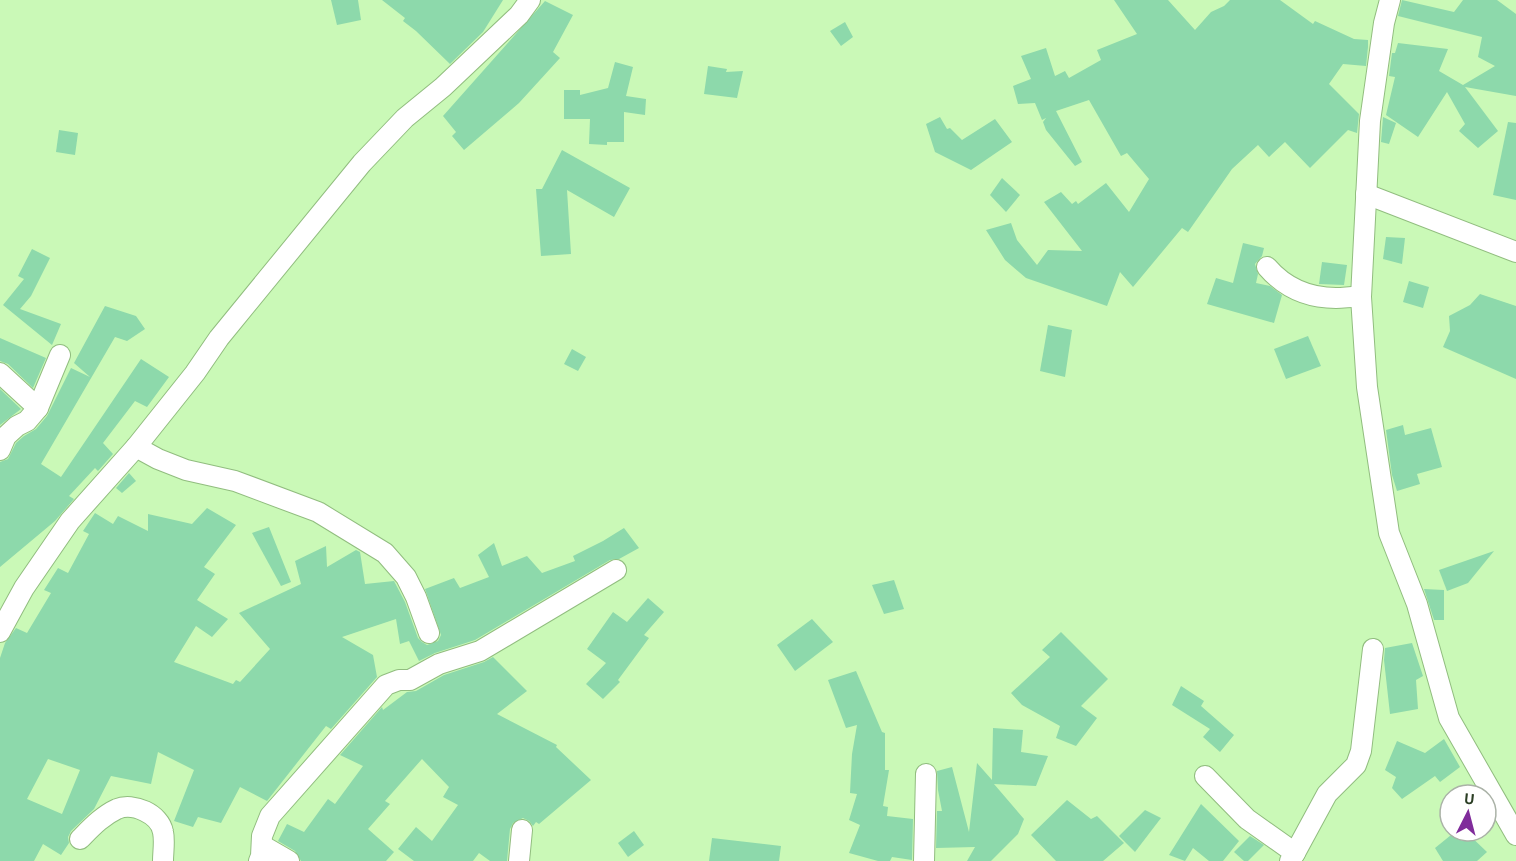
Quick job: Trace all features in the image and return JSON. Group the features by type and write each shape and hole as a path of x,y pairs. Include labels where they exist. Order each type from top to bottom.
{"street":[{"path":"0,632 24,588 70,521 136,447 195,373 219,338 362,163 405,118 443,87 519,15 530,0"},
{"path":"1390,0 1384,23 1370,121 1361,297 1367,387 1389,533 1417,604 1449,718 1516,836"},
{"path":"1366,194 1516,252"},
{"path":"1268,267 1277,279 1306,293 1338,298 1361,297"},
{"path":"0,450 6,436 16,426 27,421 38,408 60,355"},
{"path":"0,373 38,408"},
{"path":"136,447 178,467 235,481 318,512 385,553 406,577 429,633"},
{"path":"289,861 261,854 262,836 270,816 386,686 399,680 410,680 439,664 480,651 616,570"},
{"path":"1205,776 1247,819 1293,857 1327,794 1356,765 1361,751 1373,650"},
{"path":"924,861 926,774"},
{"path":"80,839 102,818 119,808 135,808 149,813 163,831 163,861"},
{"path":"519,861 522,830"}],"building":[{"path":"331,0 358,0 361,20 337,25"},
{"path":"382,0 503,0 483,32 450,64 403,21 405,18"},
{"path":"1114,0 1168,0 1195,30 1211,12 1224,6 1230,0 1280,0 1313,24 1315,21 1354,39 1368,40 1368,47 1366,66 1343,64 1329,84 1359,114 1357,133 1348,130 1310,168 1285,142 1269,157 1258,145 1232,169 1188,232 1182,228 1133,287 1120,272 1107,306 1026,278 1005,260 986,230 1011,223 1017,240 1037,265 1048,250 1082,251 1044,202 1061,192 1072,204 1076,201 1078,204 1106,183 1129,212 1149,179 1127,153 1121,156 1089,100 1056,111 1082,162 1075,166 1046,130 1043,122 1046,118 1042,120 1035,103 1018,104 1013,86 1031,79 1021,56 1046,48 1055,76 1065,71 1069,78 1101,60 1097,50 1137,34"},
{"path":"1402,0 1454,12 1463,0 1497,0 1516,14 1516,96 1465,87 1498,131 1478,148 1459,131 1465,124 1447,92 1418,137 1386,115 1395,77 1389,76 1392,53 1395,53 1398,43 1448,49 1439,71 1463,85 1495,66 1478,57 1482,37 1398,16"},
{"path":"545,1 573,15 553,52 560,58 519,103 464,150 452,136 456,132 443,116"},
{"path":"845,22 853,37 841,46 830,31"},
{"path":"615,62 633,67 626,96 646,99 645,115 624,112 624,142 607,142 607,145 589,144 590,119 564,119 564,90 580,90 580,95 608,88"},
{"path":"708,66 727,69 726,72 743,71 737,98 704,94"},
{"path":"940,117 947,129 950,128 962,140 995,119 1012,142 971,170 935,152 926,124"},
{"path":"1383,117 1396,123 1389,144 1381,142"},
{"path":"1508,122 1516,123 1516,200 1493,195"},
{"path":"59,130 78,133 75,155 56,152"},
{"path":"562,150 630,188 614,217 567,190 571,254 541,256 536,189 542,189"},
{"path":"1002,178 1020,195 1006,212 990,195"},
{"path":"1386,237 1405,238 1402,264 1383,259"},
{"path":"1243,243 1264,248 1262,256 1255,264 1258,274 1256,283 1270,286 1282,295 1274,323 1207,304 1216,278 1233,283"},
{"path":"32,249 50,258 31,296 20,309 61,324 52,345 3,305 24,279 18,276"},
{"path":"1322,262 1347,265 1344,285 1319,284"},
{"path":"1409,281 1429,287 1423,308 1403,302"},
{"path":"1480,294 1516,306 1516,379 1443,347 1450,331 1449,316 1470,305"},
{"path":"105,306 136,316 145,329 127,341 115,337 41,464 61,477 141,359 169,377 147,407 135,401 103,443 113,454 98,471 95,468 69,496 74,499 55,521 0,567 0,462 8,459 16,443 36,429 47,416 71,368 90,377 74,363"},
{"path":"1048,325 1072,330 1065,377 1040,371"},
{"path":"1308,336 1321,366 1286,379 1274,349"},
{"path":"0,338 46,358 33,388 8,364 0,361"},
{"path":"572,349 586,357 578,371 564,364"},
{"path":"0,389 21,409 0,425"},
{"path":"1403,425 1405,435 1431,428 1442,467 1417,474 1420,484 1397,491 1392,475 1386,430"},
{"path":"129,473 136,481 122,493 116,488"},
{"path":"207,508 236,525 204,567 215,574 197,600 228,619 212,637 196,626 174,662 233,684 236,680 240,682 270,649 239,613 301,584 295,561 326,546 327,567 356,550 360,552 365,584 394,581 405,602 418,638 427,645 438,641 441,635 425,589 454,578 460,588 489,577 478,555 494,543 502,566 527,556 542,573 575,561 573,556 624,528 639,548 619,559 610,560 475,640 435,653 419,661 409,641 400,644 396,619 342,637 373,655 377,677 331,729 326,726 267,801 240,787 221,823 198,817 193,827 174,821 194,770 158,752 151,784 111,776 94,809 71,831 68,837 69,843 61,855 43,844 34,861 0,861 0,658 5,643 16,628 27,633 51,593 44,590 58,568 68,573 89,534 83,531 95,513 113,524 118,516 148,531 148,514 192,524","holes":["48,759 80,770 62,814 27,799"]},
{"path":"269,527 291,582 281,586 252,533"},
{"path":"1494,551 1468,583 1447,591 1439,570"},
{"path":"894,580 904,609 884,614 872,585"},
{"path":"1424,589 1444,590 1444,620 1434,620"},
{"path":"648,598 664,612 644,635 649,638 618,680 620,682 603,699 586,684 606,663 587,649 613,612 627,622"},
{"path":"812,619 833,642 795,671 777,645"},
{"path":"1061,632 1108,679 1081,706 1097,718 1076,746 1056,738 1060,726 1022,705 1011,693 1050,657 1042,650"},
{"path":"1412,643 1423,676 1416,680 1418,709 1390,714 1384,660 1385,648"},
{"path":"493,657 527,691 497,714 557,745 556,747 591,780 539,824 536,822 533,826 523,818 513,823 510,829 507,861 490,861 479,853 473,861 414,861 398,849 416,827 432,841 458,805 443,797 449,787 422,759 385,801 390,804 368,829 394,852 386,861 301,861 295,851 278,841 287,824 304,832 328,799 335,804 363,766 340,755 382,707 383,710 407,692 416,691 444,675"},
{"path":"856,671 882,732 885,733 885,770 889,770 883,806 888,807 887,816 913,819 912,860 892,857 890,861 878,861 849,853 860,825 849,820 857,794 850,793 852,754 857,725 846,728 828,680"},
{"path":"1181,686 1204,701 1201,706 1234,735 1220,752 1203,737 1210,729 1172,705"},
{"path":"993,728 1023,730 1021,752 1048,756 1036,786 994,784 1024,819 1018,834 991,861 967,861 975,847 936,848 937,811 942,811 937,771 952,767 969,832 977,763 992,780"},
{"path":"1444,739 1460,767 1440,782 1435,776 1402,799 1392,788 1396,777 1385,770 1397,741 1425,753"},
{"path":"1067,800 1091,819 1097,816 1124,843 1103,861 1056,861 1031,835"},
{"path":"1201,804 1239,841 1223,861 1209,861 1193,848 1185,861 1169,855"},
{"path":"1145,810 1161,818 1135,852 1119,836"},
{"path":"634,831 644,845 628,857 618,843"},
{"path":"1250,836 1264,845 1248,861 1244,861 1234,852"},
{"path":"712,838 781,846 779,861 709,861"},
{"path":"1441,843 1478,843 1487,852 1477,861 1443,861 1435,848"}]}
